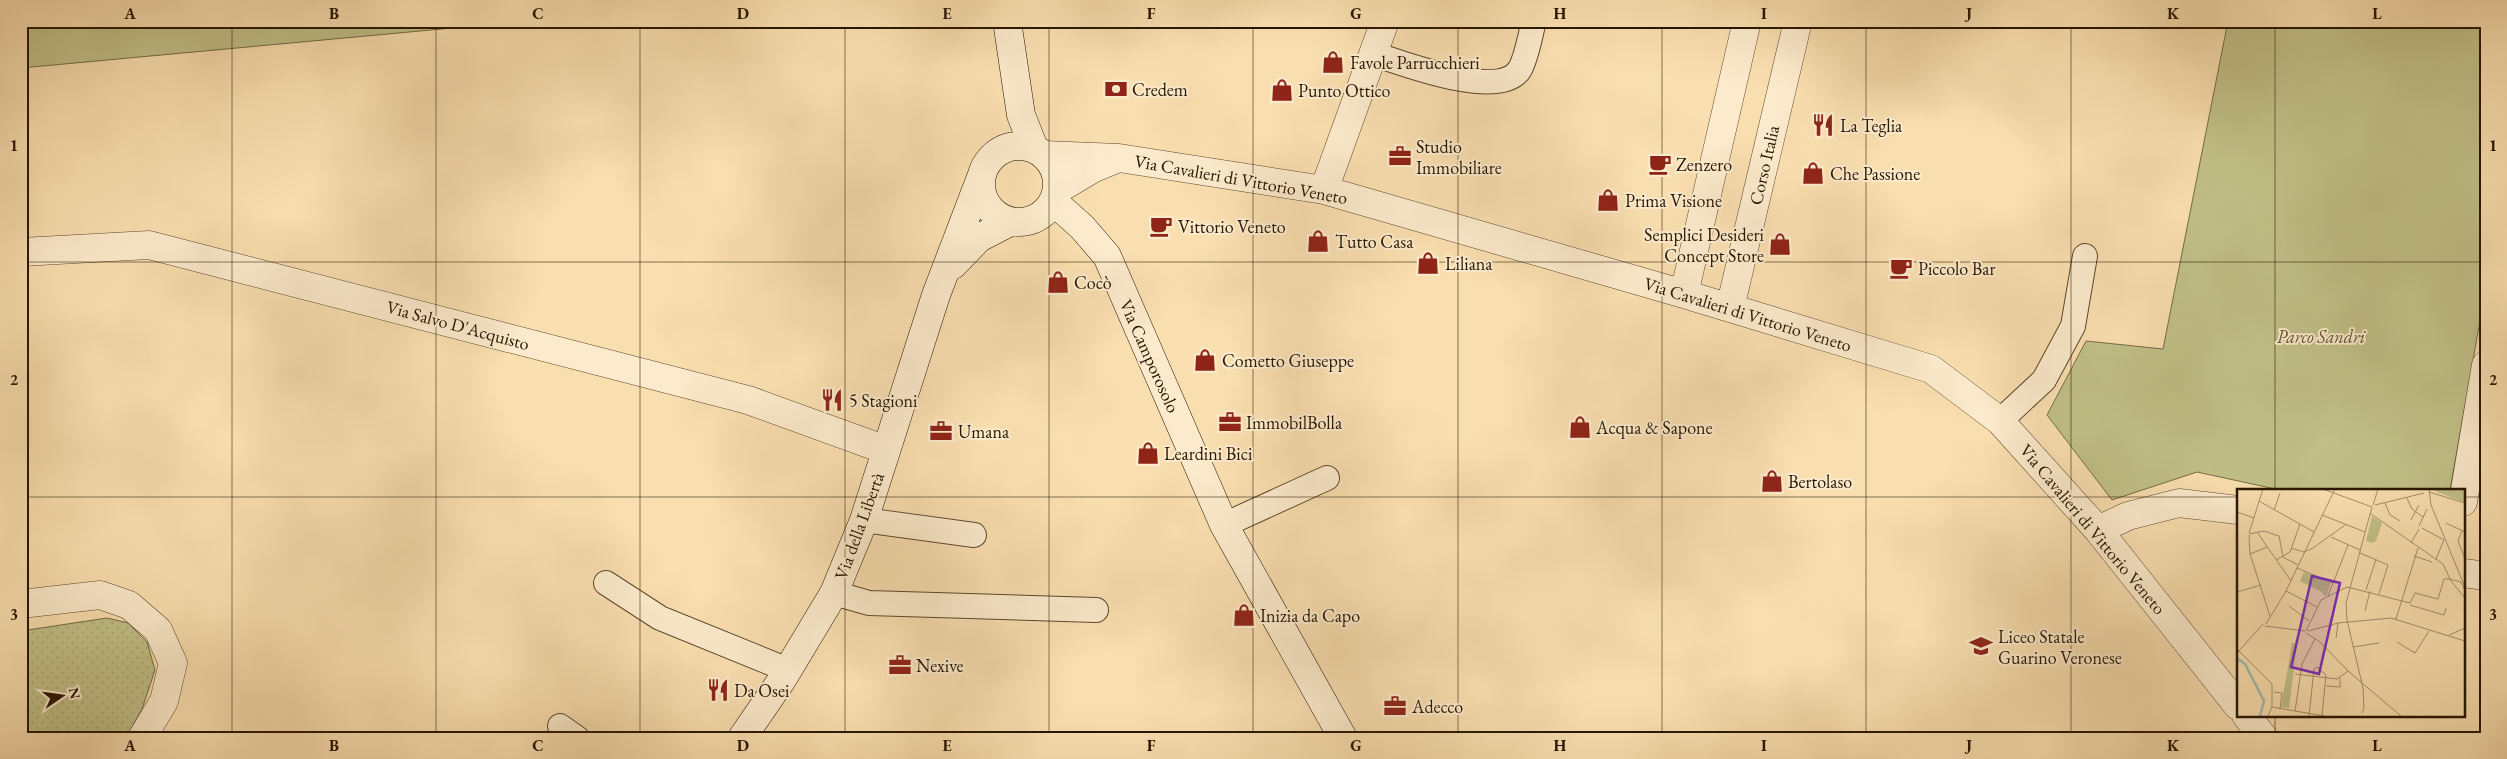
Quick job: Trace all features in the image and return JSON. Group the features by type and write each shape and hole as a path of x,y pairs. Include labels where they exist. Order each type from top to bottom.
{"street":[{"path":"1007,21 1017,96 1024,126 1039,152 1052,165 1057,177 1055,196 1046,212 1035,220 1010,222 998,216 986,202 981,185 990,163 1012,128 1017,96"},
{"path":"1324,190 1385,21"},
{"path":"1684,294 1747,21"},
{"name":"Corso Italia","path":"1730,308 1798,21"},
{"path":"990,163 1015,146 1039,152"},
{"name":"Via Cavalieri di Vittorio Veneto","path":"1039,152 1119,158 1324,190 1684,294 1931,369 2000,421 2098,530 2237,705"},
{"name":"Via Cavalieri di Vittorio Veneto","path":"1055,196 1094,168 1119,158"},
{"name":"Via della Libertà","path":"742,738 788,670 834,593 864,520 936,295 990,163"},
{"name":"Via Camporosolo","path":"1055,196 1107,256 1224,525 1343,738"},
{"name":"Via della Libertà","path":"936,295 951,268 964,252 979,238 1010,222"},
{"name":"Via Salvo D'Acquisto","path":"21,252 149,245 748,400 886,450"},
{"path":"2464,496 2486,365"},
{"path":"2098,530 2128,516 2179,503 2237,510"},
{"path":"2464,573 2486,576"},
{"path":"21,604 100,596 129,605 158,630 173,663 164,701 142,738"},
{"path":"2247,716 2264,738"}],"lane":[{"path":"1374,54 1474,82 1508,80 1520,70 1534,21"},
{"path":"2000,421 2044,380 2073,326 2085,256"},
{"path":"1224,525 1327,478"},
{"path":"864,520 974,535"},
{"path":"606,583 660,618 788,670"},
{"path":"834,593 869,603 1096,610"}],"green space":[{"path":"21,21 528,21 21,68"},
{"name":"Parco Sandri","path":"2228,21 2486,21 2486,287 2450,489 2275,489 2197,472 2112,500 2047,415 2086,341 2163,349"},
{"path":"107,618 128,623 147,642 155,670 142,709 126,738 21,738 21,631"}],"place":[{"name":"Favole Parrucchieri","path":"1333,62"},
{"name":"Credem","path":"1116,89"},
{"name":"Punto Ottico","path":"1282,90"},
{"name":"La Teglia","path":"1823,125"},
{"name":"Studio Immobiliare","path":"1400,156"},
{"name":"Zenzero","path":"1660,164"},
{"name":"Che Passione","path":"1813,173"},
{"name":"Prima Visione","path":"1608,200"},
{"name":"Vittorio Veneto","path":"1161,226"},
{"name":"Tutto Casa","path":"1318,241"},
{"name":"Semplici Desideri Concept Store","path":"1780,244"},
{"name":"Liliana","path":"1428,263"},
{"name":"Piccolo Bar","path":"1901,268"},
{"name":"Cocò","path":"1058,282"},
{"name":"Cometto Giuseppe","path":"1205,360"},
{"name":"5 Stagioni","path":"832,400"},
{"name":"ImmobilBolla","path":"1230,422"},
{"name":"Acqua & Sapone","path":"1580,427"},
{"name":"Umana","path":"941,431"},
{"name":"Leardini Bici","path":"1148,453"},
{"name":"Bertolaso","path":"1772,481"},
{"name":"Inizia da Capo","path":"1244,615"},
{"name":"Liceo Statale Guarino Veronese","path":"1981,646"},
{"name":"Nexive","path":"900,665"},
{"name":"Da Osei","path":"718,690"},
{"name":"Adecco","path":"1395,706"}]}
